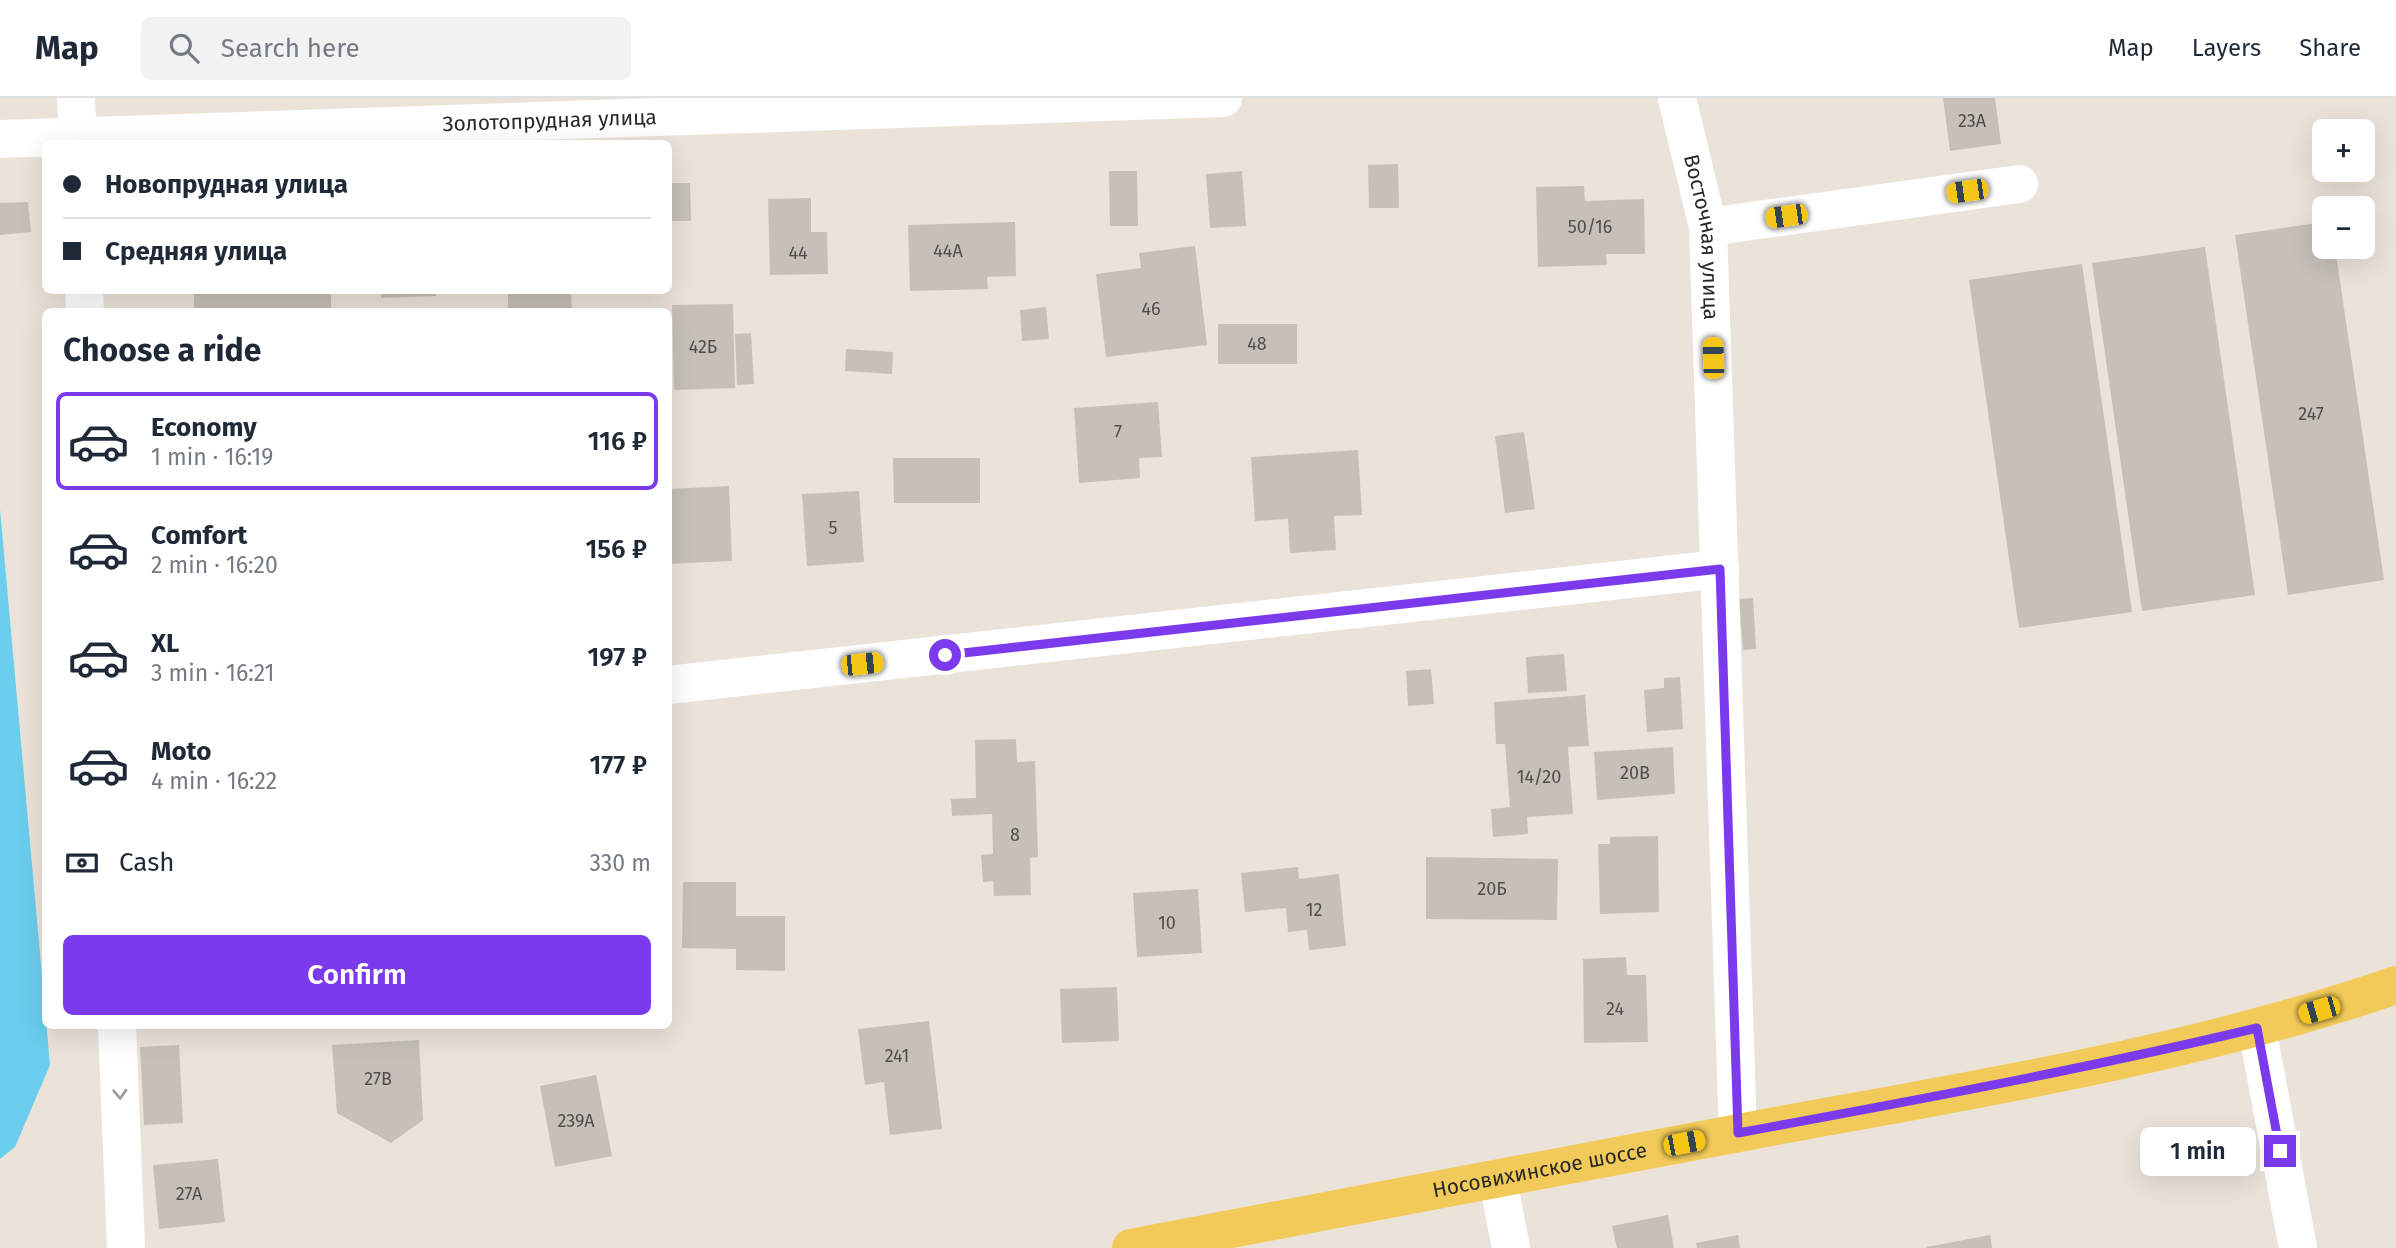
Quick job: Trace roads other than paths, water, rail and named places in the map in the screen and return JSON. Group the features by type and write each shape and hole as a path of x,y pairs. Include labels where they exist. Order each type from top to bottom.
{"main road":[{"name":"Носовихинское шоссе","path":"1131,1248 1995,1086 2164,1051 2257,1028 2396,985"}],"street":[{"path":"76,98 78,140"},
{"name":"Золотопрудная улица","path":"0,139 78,140 1223,98"},
{"name":"Восточная улица","path":"1676,98 1708,227 1738,1133"},
{"path":"1708,227 2018,184"},
{"path":"672,685 1720,569"},
{"path":"2257,1028 2298,1248"},
{"path":"117,1029 127,1248"},
{"path":"1498,1180 1511,1248"}],"water":[{"path":"0,509 42,976 42,1029 47,1029 50,1065 15,1147 0,1159"}]}
